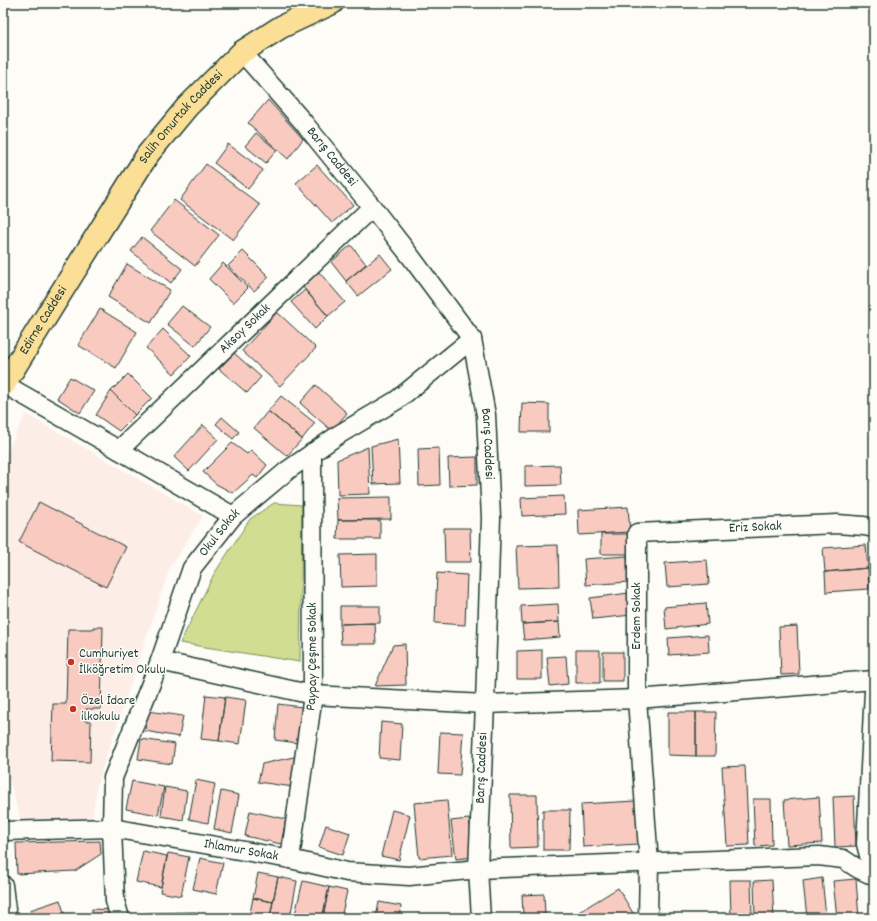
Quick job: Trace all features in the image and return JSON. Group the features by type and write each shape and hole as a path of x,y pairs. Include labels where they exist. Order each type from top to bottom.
{"main road":[{"name":"Salih Omurtak Caddesi","path":"72,275 148,154 187,106 242,52 281,26 332,3"},
{"path":"3,358 72,275"},
{"name":"Edirne Caddesi","path":"4,385 72,275"}],"street":[{"name":"Barış Caddesi","path":"242,52 304,123 372,207 472,339 486,415 491,518 478,869 481,918"},
{"name":"Aksoy Sokak","path":"119,450 372,207"},
{"name":"Okul Sokak","path":"120,918 115,901 112,828 113,778 160,661 192,568 233,516 288,470 338,435 396,400 472,339"},
{"path":"4,385 233,516"},
{"name":"Paypay Çeşme Sokak","path":"290,860 313,696 312,453"},
{"name":"Eriz Sokak","path":"638,533 837,524 874,528"},
{"name":"Erdem Sokak","path":"638,533 637,699 649,862 648,918"},
{"path":"160,661 313,696 485,704 637,699 874,680"},
{"path":"874,691 866,844 874,871"},
{"name":"Ihlamur Sokak","path":"3,831 112,828 290,860 347,872 409,876 478,869 819,856 843,859 874,876"},
{"path":"3,884 7,918"}],"shaded area":[{"name":"Cumhuriyet İlköğretim Okulu","path":"26,414 203,516 170,567 97,784 92,819 21,821 3,758 3,460"}],"green space":[{"path":"274,503 302,505 300,662 180,643 214,574 250,519"}],"building":[{"path":"268,100 303,139 288,159 248,123"},
{"path":"256,133 277,150 266,163 245,146"},
{"path":"228,144 263,170 248,189 214,163"},
{"path":"206,164 260,205 233,240 180,200"},
{"path":"317,165 353,205 332,223 296,183"},
{"path":"174,200 219,235 195,266 150,231"},
{"path":"142,237 182,269 171,283 131,251"},
{"path":"351,245 366,264 346,281 331,262"},
{"path":"243,251 269,277 254,291 228,266"},
{"path":"380,254 392,269 358,296 346,281"},
{"path":"223,263 248,288 233,303 209,279"},
{"path":"127,264 170,290 151,323 108,297"},
{"path":"318,271 345,302 328,316 302,286"},
{"path":"305,290 328,316 315,329 291,302"},
{"path":"182,306 210,327 195,346 167,324"},
{"path":"100,309 137,332 116,368 78,345"},
{"path":"277,312 316,348 280,386 242,351"},
{"path":"163,329 191,356 174,374 146,348"},
{"path":"234,353 261,377 247,393 219,369"},
{"path":"128,374 152,398 135,415 111,391"},
{"path":"70,377 94,391 80,413 57,398"},
{"path":"316,385 347,413 332,431 300,403"},
{"path":"111,391 135,415 119,431 96,415"},
{"path":"281,396 315,423 302,439 268,411"},
{"path":"522,403 549,404 549,432 521,432"},
{"path":"268,411 302,439 287,456 254,428"},
{"path":"222,417 239,432 233,439 216,424"},
{"path":"203,425 218,439 189,471 174,457"},
{"path":"398,439 400,483 373,484 371,446"},
{"path":"232,443 247,454 251,450 267,465 257,478 253,475 233,493 216,484 203,472"},
{"path":"368,447 370,494 338,495 337,460"},
{"path":"439,448 440,485 419,486 418,449"},
{"path":"477,457 477,485 449,486 448,458"},
{"path":"560,465 561,485 525,486 525,466"},
{"path":"564,496 565,514 522,516 521,498"},
{"path":"391,497 391,519 338,520 337,498"},
{"path":"39,502 126,547 106,587 19,542"},
{"path":"628,507 630,532 579,535 578,510"},
{"path":"338,520 380,520 380,539 337,539"},
{"path":"444,528 470,528 471,562 445,562"},
{"path":"601,534 630,534 630,554 601,554"},
{"path":"558,545 559,587 518,588 516,546"},
{"path":"866,545 868,568 825,572 823,548"},
{"path":"377,554 377,586 341,587 340,555"},
{"path":"627,556 629,582 586,585 584,559"},
{"path":"707,560 709,584 667,587 665,563"},
{"path":"868,568 869,589 826,592 825,572"},
{"path":"437,573 467,575 465,625 435,623"},
{"path":"629,593 632,615 593,619 590,598"},
{"path":"706,603 708,624 666,629 664,607"},
{"path":"558,604 559,622 522,624 521,606"},
{"path":"340,606 380,606 380,623 340,624"},
{"path":"559,622 560,637 524,640 522,624"},
{"path":"375,623 376,644 341,644 340,624"},
{"path":"797,626 799,674 781,675 779,627"},
{"path":"93,627 103,627 101,709 86,709 85,721 91,721 90,762 51,761 53,704 66,704 68,629 93,629"},
{"path":"708,635 709,652 669,655 668,638"},
{"path":"405,644 406,685 375,686 393,645"},
{"path":"542,650 542,679 517,679 517,651"},
{"path":"576,650 600,650 600,683 576,683"},
{"path":"603,652 623,652 623,681 603,681"},
{"path":"566,656 568,684 550,686 547,657"},
{"path":"206,695 225,697 219,741 201,739"},
{"path":"225,697 246,700 240,744 219,741"},
{"path":"278,704 302,707 298,743 275,740"},
{"path":"148,711 183,716 179,737 145,731"},
{"path":"668,712 696,712 696,756 668,755"},
{"path":"696,712 716,712 715,756 696,756"},
{"path":"381,722 402,724 400,760 379,758"},
{"path":"440,732 463,733 460,775 438,774"},
{"path":"141,739 175,744 172,764 138,759"},
{"path":"298,756 293,787 258,782 262,764"},
{"path":"745,766 749,845 727,846 722,767"},
{"path":"196,780 215,784 208,823 189,819"},
{"path":"132,781 164,787 158,815 126,809"},
{"path":"165,787 187,791 183,820 161,816"},
{"path":"221,791 239,795 232,833 214,829"},
{"path":"510,795 537,795 538,847 511,848"},
{"path":"854,796 856,846 835,847 833,797"},
{"path":"819,797 822,843 787,845 784,800"},
{"path":"753,799 771,799 772,845 755,846"},
{"path":"447,800 452,855 419,858 414,803"},
{"path":"636,801 639,844 583,847 581,804"},
{"path":"392,810 410,815 399,860 381,856"},
{"path":"543,810 570,810 569,850 543,850"},
{"path":"250,811 286,819 281,844 245,836"},
{"path":"469,819 474,857 456,859 451,821"},
{"path":"326,825 350,833 343,855 319,847"},
{"path":"100,841 101,854 75,871 17,874 16,843"},
{"path":"143,851 167,856 161,887 136,882"},
{"path":"168,853 189,857 181,896 160,892"},
{"path":"200,858 223,863 216,894 193,889"},
{"path":"258,873 278,877 273,902 253,898"},
{"path":"278,877 297,881 290,918 270,916"},
{"path":"822,878 826,916 807,918 803,881"},
{"path":"856,879 859,918 837,918 833,881"},
{"path":"730,880 751,880 752,918 731,918"},
{"path":"772,880 774,918 755,918 754,881"},
{"path":"303,881 329,887 322,918 295,914"},
{"path":"329,887 347,891 341,918 323,918"},
{"path":"618,888 636,918 569,918"},
{"path":"544,894 545,915 523,916 522,895"},
{"path":"253,898 273,902 270,918 249,918"},
{"path":"60,900 66,918 32,918 30,910"},
{"path":"379,902 401,906 399,918 376,918"},
{"path":"92,909 114,910 114,918 91,918"},
{"path":"196,912 197,918 146,918 146,913"}],"place":[{"name":"Cumhuriyet İlköğretim Okulu","path":"71,662"},
{"name":"Özel İdare ilkokulu","path":"73,709"}]}
